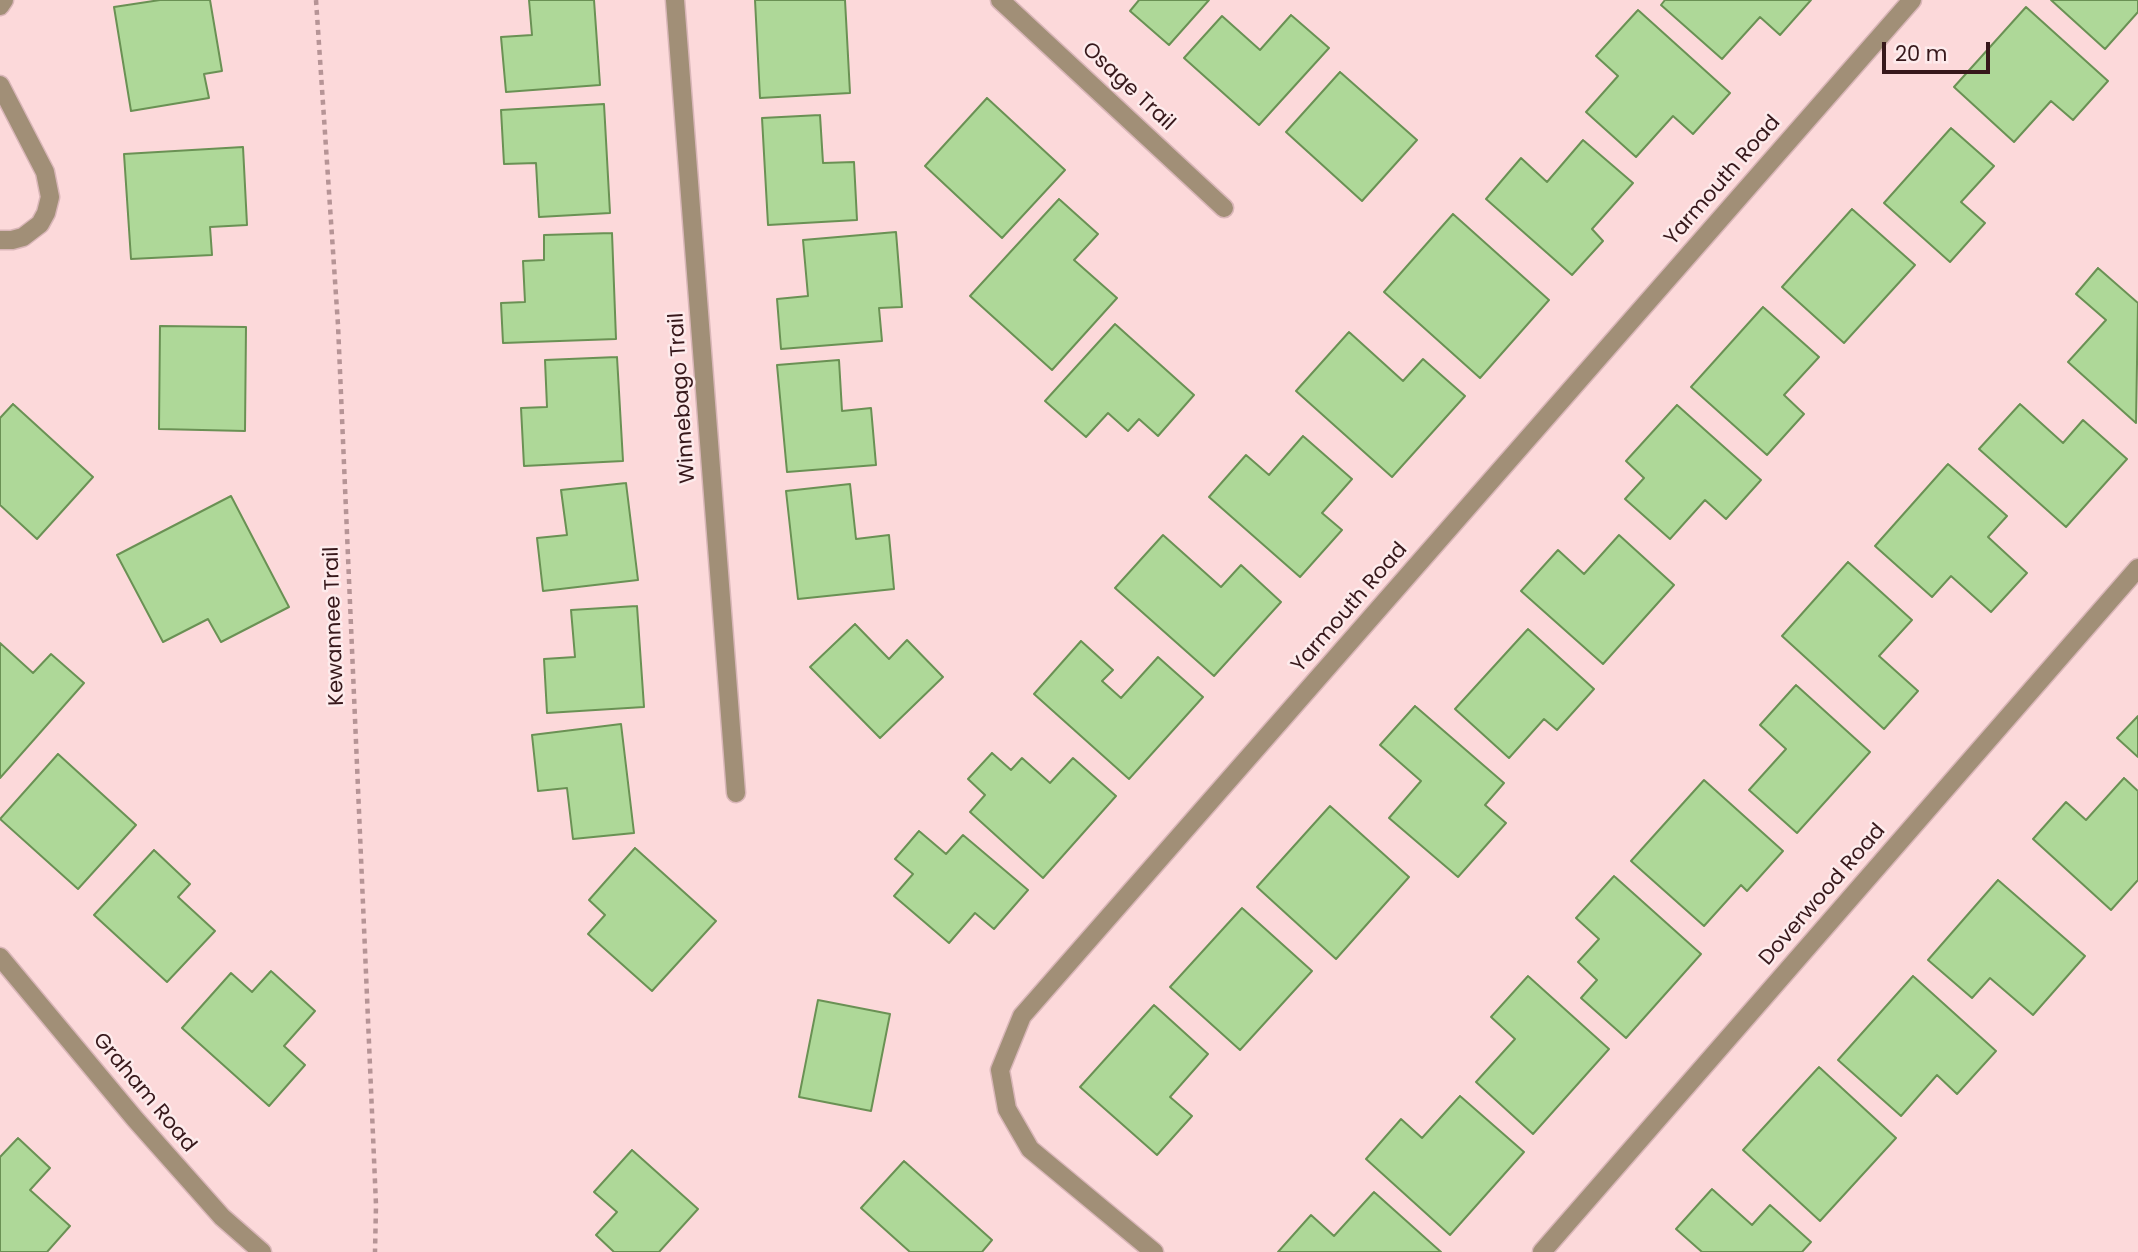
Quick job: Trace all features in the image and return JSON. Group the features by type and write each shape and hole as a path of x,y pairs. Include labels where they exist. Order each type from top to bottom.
{"street":[{"path":"0,6 4,0"},
{"name":"Winnebago Trail","path":"675,0 736,793"},
{"name":"Osage Trail","path":"1000,0 1224,208"},
{"name":"Yarmouth Road","path":"1154,1252 1030,1149 1007,1109 1000,1070 1023,1016 1912,0"},
{"path":"0,85 44,172 50,197 47,213 40,224 23,237 0,240"},
{"name":"Doverwood Road","path":"1542,1252 2138,568"},
{"name":"Graham Road","path":"0,957 152,1139 222,1217 261,1252"}],"path":[{"name":"Kewannee Trail","path":"316,0 338,325 376,1191 375,1252"}],"building":[{"path":"160,0 210,0 222,71 204,74 209,98 131,111 114,7"},
{"path":"529,0 594,0 600,85 506,92 501,37 532,35"},
{"path":"755,0 845,0 850,93 760,98"},
{"path":"1139,0 1209,0 1169,45 1130,11"},
{"path":"1665,0 1811,0 1780,35 1760,17 1722,59 1661,5"},
{"path":"2051,0 2138,0 2138,12 2105,49"},
{"path":"2026,7 2108,81 2073,120 2051,101 2014,142 1954,87"},
{"path":"1638,10 1730,93 1693,134 1673,116 1636,157 1586,112 1618,76 1596,56"},
{"path":"1291,15 1329,48 1259,125 1184,58 1222,16 1260,50"},
{"path":"1340,72 1417,140 1362,201 1286,132"},
{"path":"987,98 1065,170 1002,238 925,166"},
{"path":"604,104 610,213 539,217 536,163 504,164 501,110"},
{"path":"820,115 823,163 854,162 857,220 768,225 762,118"},
{"path":"1951,128 1994,166 1961,202 1985,223 1950,262 1884,203"},
{"path":"1583,140 1633,183 1592,229 1603,241 1572,275 1486,199 1521,158 1547,182"},
{"path":"243,147 247,225 210,227 212,255 131,259 124,154"},
{"path":"1059,199 1098,234 1074,260 1117,298 1052,370 970,296"},
{"path":"1852,209 1915,265 1844,343 1782,287"},
{"path":"1453,214 1549,300 1480,378 1384,292"},
{"path":"896,232 902,307 879,308 882,341 781,349 777,299 808,296 803,240"},
{"path":"612,233 616,339 503,343 501,303 525,302 523,261 544,260 544,235"},
{"path":"2098,268 2138,303 2136,423 2068,362 2106,320 2076,294"},
{"path":"1763,307 1819,357 1784,395 1804,414 1767,455 1691,387"},
{"path":"1115,324 1194,395 1158,436 1139,419 1128,431 1108,413 1086,437 1045,401"},
{"path":"160,326 246,327 245,431 159,429"},
{"path":"1349,332 1403,381 1423,359 1465,396 1392,477 1296,391"},
{"path":"617,357 623,461 524,466 521,408 547,407 545,360"},
{"path":"839,360 842,411 871,408 876,465 787,472 777,365"},
{"path":"13,404 93,477 37,539 0,505 0,418"},
{"path":"2020,404 2063,443 2083,420 2127,459 2066,527 1979,449"},
{"path":"1677,405 1761,480 1726,519 1705,500 1670,539 1625,499 1644,478 1626,461"},
{"path":"1303,436 1352,479 1322,513 1342,530 1300,577 1209,497 1246,455 1269,475"},
{"path":"1948,464 2007,516 1988,537 2027,573 1991,612 1951,576 1932,597 1875,546"},
{"path":"626,483 638,580 543,591 537,538 567,535 561,490"},
{"path":"850,484 856,539 889,535 894,589 798,599 786,491"},
{"path":"231,496 289,607 221,642 208,619 163,642 117,555"},
{"path":"1163,535 1221,587 1241,565 1281,602 1214,676 1115,588"},
{"path":"1619,535 1674,585 1603,664 1521,591 1558,550 1584,574"},
{"path":"1848,562 1912,620 1879,656 1918,691 1884,729 1782,636"},
{"path":"637,606 644,707 547,713 544,659 575,657 571,610"},
{"path":"855,624 889,659 907,640 943,677 880,738 810,667"},
{"path":"1528,629 1594,689 1557,730 1544,719 1509,758 1455,709"},
{"path":"1081,641 1113,670 1102,681 1121,698 1158,657 1203,697 1129,779 1034,694"},
{"path":"0,643 33,673 51,654 84,683 0,778"},
{"path":"1796,685 1870,752 1797,833 1749,790 1786,749 1760,725"},
{"path":"1415,706 1504,783 1485,805 1506,823 1458,877 1389,818 1421,781 1380,745"},
{"path":"2138,716 2138,757 2117,738"},
{"path":"621,724 634,833 573,839 567,788 538,791 532,735"},
{"path":"992,753 1011,770 1022,758 1050,783 1073,758 1116,796 1043,878 970,812 985,795 968,779"},
{"path":"58,754 136,825 78,889 0,819"},
{"path":"2124,778 2138,791 2138,880 2111,910 2033,839 2066,802 2086,820"},
{"path":"1704,780 1783,851 1747,891 1741,885 1704,926 1631,861"},
{"path":"1330,806 1409,877 1336,959 1257,887"},
{"path":"919,831 946,854 963,835 1028,890 994,929 975,913 949,943 894,896 913,874 895,859"},
{"path":"635,848 716,921 652,991 588,934 605,915 589,900"},
{"path":"154,850 190,884 178,897 215,931 167,982 94,915"},
{"path":"1614,876 1701,954 1626,1038 1581,998 1597,980 1578,962 1599,939 1576,918"},
{"path":"1998,880 2085,956 2033,1015 1990,978 1972,998 1928,960"},
{"path":"1242,908 1312,971 1240,1050 1170,987"},
{"path":"271,971 315,1011 284,1046 305,1065 269,1106 182,1028 231,973 252,992"},
{"path":"1528,976 1609,1049 1533,1134 1476,1082 1515,1039 1491,1017"},
{"path":"1913,976 1996,1051 1957,1094 1937,1075 1901,1116 1838,1060"},
{"path":"818,1000 890,1014 871,1111 799,1097"},
{"path":"1154,1005 1208,1054 1170,1097 1192,1116 1157,1155 1080,1087"},
{"path":"1819,1067 1896,1138 1820,1221 1743,1150"},
{"path":"1460,1096 1524,1152 1450,1235 1366,1159 1401,1119 1422,1138"},
{"path":"18,1138 50,1168 30,1190 70,1226 47,1252 0,1252 0,1157"},
{"path":"632,1150 698,1209 659,1252 614,1252 596,1235 617,1212 594,1192"},
{"path":"904,1161 992,1240 982,1252 910,1252 861,1208"},
{"path":"1712,1189 1752,1225 1770,1205 1811,1242 1802,1252 1702,1252 1676,1229"},
{"path":"1374,1192 1441,1252 1278,1252 1311,1215 1334,1236"}]}
